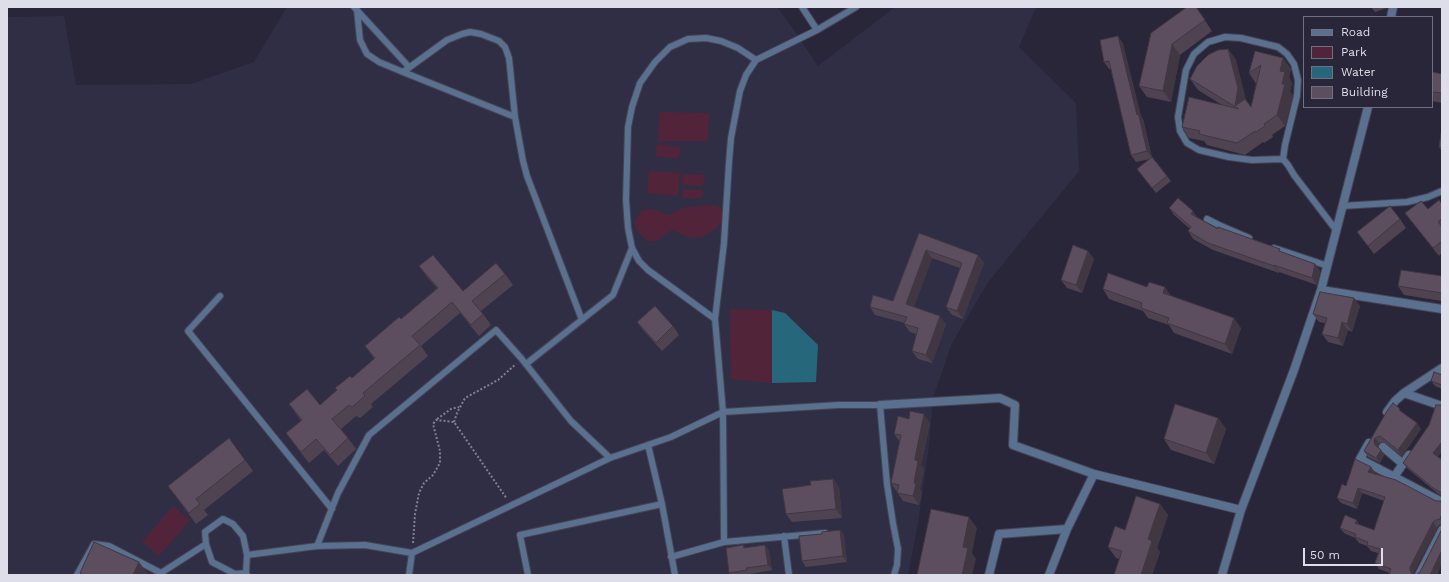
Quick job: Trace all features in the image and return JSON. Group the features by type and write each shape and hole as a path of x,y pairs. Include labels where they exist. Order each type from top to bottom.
{"street":[{"path":"1222,575 1241,510 1294,370 1321,290 1368,108"},
{"path":"1321,290 1442,309"},
{"path":"1382,420 1395,401 1404,393 1442,368"},
{"path":"1404,393 1438,407"},
{"path":"880,405 1000,398 1015,405 1013,445 1094,474 1241,510"},
{"path":"1375,433 1360,459 1442,502"},
{"path":"1394,477 1416,446"},
{"path":"1383,447 1403,464"},
{"path":"1049,575 1067,529 1094,474"},
{"path":"989,575 999,534 1067,529"},
{"path":"1419,575 1442,530"}],"lane":[{"path":"802,7 817,30"},
{"path":"724,542 723,412 715,319 725,236 728,162 740,91 746,75 756,60 817,30 856,7"},
{"path":"356,9 409,67"},
{"path":"356,9 360,40 363,48 368,54 379,62 515,117"},
{"path":"403,72 447,40 470,32 481,34 499,41 505,47 509,58 515,117 527,176 582,320"},
{"path":"1283,159 1252,160 1229,157 1199,150 1187,143 1180,131 1178,118 1186,70 1194,54 1208,42 1225,37 1242,38 1278,47 1287,54 1294,64 1298,80 1297,96 1283,159 1336,230"},
{"path":"715,319 648,270 639,261 632,248 628,228 626,200 628,127 632,107 640,83 654,62 670,47 688,39 706,38 721,41 738,48 756,60"},
{"path":"1342,206 1407,202 1428,197 1442,191"},
{"path":"1207,218 1253,240"},
{"path":"1265,245 1328,266"},
{"path":"526,364 613,295 632,248"},
{"path":"220,296 188,331 332,509"},
{"path":"318,546 338,493 368,435 496,330 521,358 571,420 610,458"},
{"path":"248,555 318,546 365,545 412,553 610,458 671,437 723,412 838,405 880,405 888,484 898,549 897,565 894,575"},
{"path":"648,445 662,504 674,575"},
{"path":"528,575 520,535 662,504"},
{"path":"223,519 233,524 243,536 248,555 246,574 234,574 212,562 206,544 205,532 223,519"},
{"path":"671,556 724,542 825,533"},
{"path":"784,536 789,575"},
{"path":"77,575 94,544 109,546 160,574 206,544"},
{"path":"410,575 412,553"}],"path":[{"path":"454,422 465,398 498,380 521,358"},
{"path":"412,553 415,514 419,493 424,483 433,475 440,463 440,451 433,424 451,409 460,407"},
{"path":"436,420 454,422 511,505"}],"shaded area":[{"path":"287,7 777,7 818,66 895,7 1036,7 1019,47 1076,103 1079,171 989,281 952,343 933,398 929,446 918,523 908,575 7,575 7,17 64,16 76,85 191,84 254,62"}],"green space":[{"path":"659,112 709,113 708,141 658,141"},
{"path":"657,144 681,148 678,159 655,156"},
{"path":"649,171 680,173 678,196 647,193"},
{"path":"683,174 704,175 703,186 683,185"},
{"path":"683,189 703,190 702,198 683,198"},
{"path":"707,205 717,206 723,210 723,218 717,227 712,231 704,236 696,238 688,237 672,230 657,241 647,241 638,232 634,222 641,211 648,209 656,210 669,215 685,207"},
{"path":"730,309 772,310 772,383 731,379"},
{"path":"173,506 190,520 159,556 142,542"}],"water":[{"path":"772,310 785,313 818,345 816,382 772,383"}],"building":[{"path":"1187,7 1196,7 1205,20 1172,44 1163,91 1139,86 1151,33"},
{"path":"1118,36 1147,151 1131,155 1109,61 1104,62 1100,40"},
{"path":"1228,49 1238,88 1235,106 1245,99 1251,107 1261,65 1249,73 1255,51 1283,58 1280,71 1285,72 1282,84 1285,84 1277,115 1264,124 1265,126 1237,143 1199,134 1200,131 1182,127 1189,97 1239,109 1190,79 1197,66 1208,55 1218,50"},
{"path":"1433,72 1442,74 1442,93 1433,92"},
{"path":"1442,128 1442,148 1439,147"},
{"path":"1152,157 1167,176 1152,188 1137,169"},
{"path":"1178,198 1193,211 1191,214 1218,229 1218,227 1280,249 1279,251 1315,264 1312,278 1208,243 1188,231 1191,227 1169,208"},
{"path":"1439,200 1442,204 1442,218 1438,222 1442,227 1442,241 1433,248 1405,213 1421,201 1428,209"},
{"path":"1390,206 1400,219 1368,246 1357,232"},
{"path":"919,233 978,255 957,311 946,307 962,263 926,250 906,304 940,316 926,355 912,351 918,328 904,324 907,317 870,307 873,295 893,301"},
{"path":"1073,245 1088,251 1076,285 1061,280"},
{"path":"433,255 463,291 496,263 505,274 472,301 483,314 471,325 452,302 412,336 420,345 363,393 365,396 352,407 349,405 332,419 348,438 330,455 316,439 301,452 286,433 302,420 289,404 307,389 320,405 337,390 335,388 350,376 352,378 375,358 365,346 399,317 401,319 438,288 419,266"},
{"path":"1401,270 1442,276 1442,293 1398,286"},
{"path":"1108,273 1147,287 1149,282 1165,287 1163,293 1234,318 1225,344 1167,323 1169,318 1141,308 1142,303 1103,289"},
{"path":"1320,292 1354,298 1347,324 1342,322 1338,338 1322,334 1327,318 1313,314"},
{"path":"655,306 673,326 656,343 637,322"},
{"path":"1434,372 1442,375 1442,385 1431,381"},
{"path":"1393,403 1400,409 1399,410 1417,423 1398,450 1380,436 1375,438 1375,445 1381,450 1376,458 1364,451"},
{"path":"1175,404 1218,418 1206,453 1164,439"},
{"path":"1436,405 1442,405 1442,442 1433,453 1442,460 1442,493 1433,488 1403,463 1429,425"},
{"path":"910,411 924,414 915,458 915,460 918,461 914,483 916,484 913,496 897,493 899,485 891,483 901,435 894,434 898,416 909,419"},
{"path":"229,438 245,460 196,499 200,504 189,513 168,486"},
{"path":"1355,459 1371,467 1368,472 1396,480 1436,501 1442,500 1442,513 1440,519 1433,522 1410,567 1412,574 1416,575 1389,575 1391,569 1375,563 1380,549 1367,545 1368,542 1355,537 1356,534 1340,528 1345,515 1357,520 1355,523 1374,530 1385,497 1358,488 1353,503 1337,498 1342,484 1346,486"},
{"path":"833,479 836,509 786,514 782,489 811,485 810,481"},
{"path":"1136,496 1160,504 1148,539 1152,541 1141,575 1114,575 1122,551 1108,547 1115,526 1125,530"},
{"path":"931,509 969,517 963,547 968,548 962,575 917,575"},
{"path":"1442,529 1442,553 1441,552 1430,575 1416,575 1420,572"},
{"path":"840,530 843,556 802,561 799,536 822,534 822,532"},
{"path":"94,542 139,562 133,575 84,575 80,573"},
{"path":"743,545 744,548 765,545 768,565 746,568 747,570 729,573 726,548"}]}
